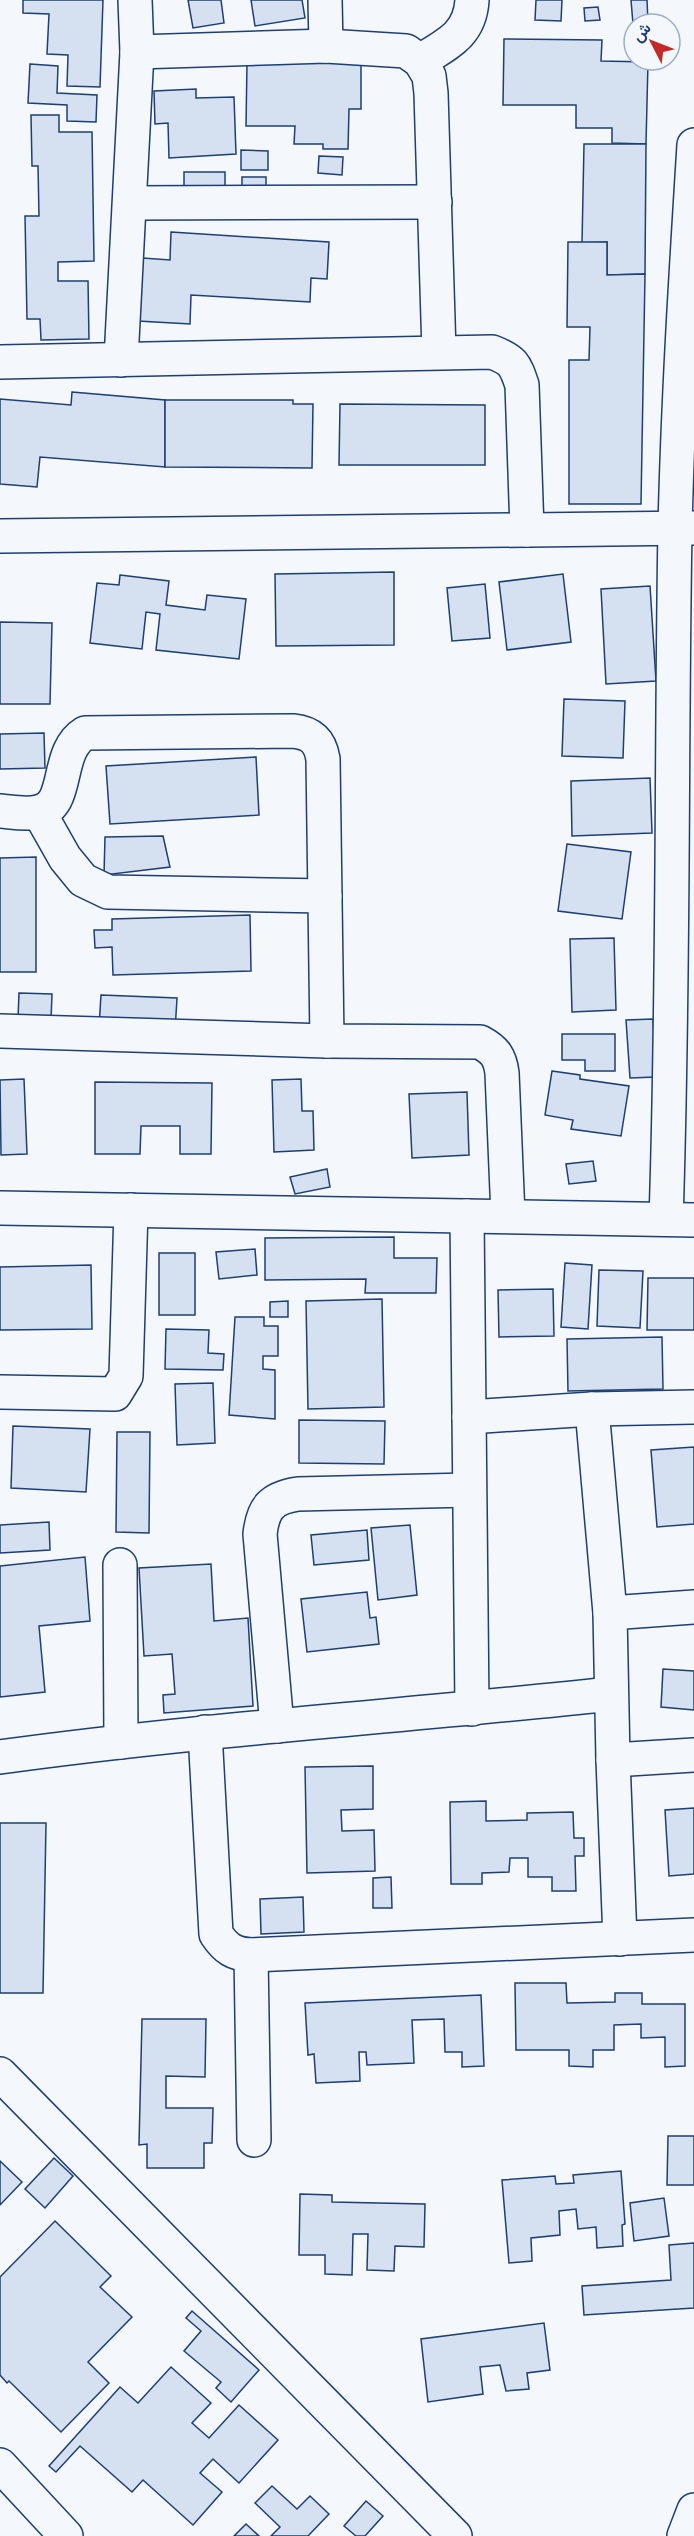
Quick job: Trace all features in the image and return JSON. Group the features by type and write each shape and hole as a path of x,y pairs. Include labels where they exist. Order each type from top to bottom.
{"street":[{"path":"121,360 137,52 135,0"},
{"path":"325,0 326,46"},
{"path":"420,61 457,38 471,16 472,0"},
{"path":"137,52 326,46 406,51 420,61 429,76 431,93 439,352"},
{"path":"0,1208 680,1220 683,1054 685,528 694,145"},
{"path":"130,203 435,202"},
{"path":"0,362 492,352 506,357 516,366 522,385 527,530"},
{"path":"0,536 685,528"},
{"path":"0,811 39,812 49,808 55,801 72,744 85,733 305,732 315,738 321,747 323,759 327,1041"},
{"path":"39,812 65,858 83,880 108,892 325,896"},
{"path":"0,1031 327,1041 480,1042 492,1048 500,1059 508,1216"},
{"path":"0,1392 115,1394 126,1376 128,1356 131,1210"},
{"path":"467,1216 472,1709"},
{"path":"469,1417 592,1409 694,1407"},
{"path":"592,1409 610,1613 620,1939"},
{"path":"277,1726 260,1534 261,1519 269,1505 282,1496 298,1494 468,1490"},
{"path":"120,1565 121,1742"},
{"path":"610,1613 694,1607"},
{"path":"0,1756 206,1732 472,1709 611,1694"},
{"path":"206,1732 216,1934 224,1946 237,1954 251,1956 694,1935"},
{"path":"613,1761 694,1755"},
{"path":"251,1956 254,2140"},
{"path":"0,2074 454,2536"},
{"path":"0,2465 66,2536"},
{"path":"684,2536 694,2510"}],"building":[{"path":"23,0 103,0 100,87 67,86 68,55 47,54 49,14 23,13"},
{"path":"188,0 221,0 224,23 193,28"},
{"path":"251,0 302,0 305,18 255,26"},
{"path":"536,0 562,0 561,21 535,20"},
{"path":"631,0 647,0 648,12 632,12"},
{"path":"598,7 600,20 585,21 584,8"},
{"path":"504,39 602,40 601,61 622,61 622,72 648,72 646,144 612,143 612,128 576,128 576,105 503,105"},
{"path":"247,63 361,63 361,109 349,109 348,149 323,149 323,144 294,144 295,126 246,126"},
{"path":"30,64 58,66 57,93 97,95 96,122 67,121 67,105 28,103"},
{"path":"196,89 196,98 234,97 236,154 169,158 168,123 155,124 154,91"},
{"path":"31,115 59,115 59,132 92,132 94,261 58,262 58,281 88,281 89,339 41,340 40,319 27,319 25,216 39,216 38,166 32,166"},
{"path":"584,144 646,144 645,274 607,275 607,242 582,243"},
{"path":"241,150 268,151 268,170 241,170"},
{"path":"319,156 343,157 342,175 318,173"},
{"path":"184,172 225,172 225,188 184,188"},
{"path":"242,177 266,177 266,187 242,187"},
{"path":"171,232 329,242 327,279 311,278 310,302 191,295 190,324 138,321 143,258 170,260"},
{"path":"568,242 607,242 607,275 645,274 641,504 569,504 569,360 589,360 590,327 567,327"},
{"path":"72,392 165,400 165,467 40,457 37,487 0,484 0,399 71,405"},
{"path":"165,400 293,400 293,404 313,404 312,468 165,467"},
{"path":"340,404 485,405 485,465 339,465"},
{"path":"394,572 394,645 276,646 275,574"},
{"path":"563,574 571,642 507,650 499,582"},
{"path":"120,575 169,581 166,605 205,610 207,595 246,599 239,659 156,650 160,614 146,612 142,649 90,643 97,583 119,585"},
{"path":"485,584 490,638 452,641 447,588"},
{"path":"650,586 656,681 606,684 601,589"},
{"path":"0,622 52,623 50,704 0,704"},
{"path":"564,699 625,701 623,758 562,756"},
{"path":"44,733 45,768 0,769 0,734"},
{"path":"256,757 259,815 110,824 106,766"},
{"path":"650,778 652,833 572,836 571,781"},
{"path":"163,836 170,867 104,875 105,837"},
{"path":"567,844 631,852 622,919 558,911"},
{"path":"36,857 36,972 0,972 0,858"},
{"path":"250,915 251,971 113,975 112,947 95,948 94,930 112,930 112,919"},
{"path":"614,938 616,1010 572,1012 570,939"},
{"path":"19,993 52,994 51,1020 18,1019"},
{"path":"101,995 177,998 175,1031 99,1027"},
{"path":"653,1019 656,1077 630,1078 626,1020"},
{"path":"562,1034 615,1034 615,1071 585,1071 585,1060 562,1060"},
{"path":"552,1071 580,1075 580,1079 629,1086 621,1136 571,1129 573,1120 545,1115"},
{"path":"24,1079 27,1154 1,1155 0,1080"},
{"path":"301,1079 302,1111 313,1111 314,1150 274,1152 272,1080"},
{"path":"95,1082 212,1083 211,1154 180,1154 180,1126 141,1126 140,1154 95,1154"},
{"path":"467,1092 469,1155 412,1158 409,1094"},
{"path":"593,1161 596,1181 569,1184 566,1164"},
{"path":"327,1169 330,1187 295,1194 290,1177"},
{"path":"394,1237 394,1258 437,1258 436,1293 365,1293 366,1279 265,1280 265,1238"},
{"path":"255,1249 257,1275 219,1279 216,1252"},
{"path":"159,1253 195,1253 195,1315 159,1315"},
{"path":"565,1263 592,1265 588,1329 561,1327"},
{"path":"91,1265 92,1329 0,1330 0,1267"},
{"path":"599,1270 643,1271 640,1328 597,1326"},
{"path":"648,1278 694,1278 694,1330 647,1330"},
{"path":"553,1289 554,1336 499,1337 498,1290"},
{"path":"382,1299 384,1407 308,1409 306,1301"},
{"path":"288,1301 288,1317 270,1317 270,1302"},
{"path":"235,1317 264,1317 264,1326 278,1326 278,1356 263,1356 263,1369 275,1370 275,1419 229,1415"},
{"path":"166,1329 209,1330 208,1353 224,1354 223,1370 165,1369"},
{"path":"662,1337 663,1389 568,1391 567,1339"},
{"path":"213,1383 215,1443 177,1445 175,1384"},
{"path":"299,1420 385,1421 384,1464 299,1463"},
{"path":"13,1426 90,1429 86,1492 11,1488"},
{"path":"117,1432 150,1432 149,1533 116,1532"},
{"path":"694,1447 694,1524 657,1527 651,1450"},
{"path":"49,1522 50,1550 0,1553 0,1525"},
{"path":"410,1525 417,1595 378,1600 371,1528"},
{"path":"367,1530 369,1560 314,1565 311,1535"},
{"path":"85,1557 90,1621 39,1626 45,1692 0,1697 0,1566"},
{"path":"211,1564 214,1621 248,1618 253,1706 164,1713 163,1695 175,1694 172,1654 144,1656 139,1568"},
{"path":"367,1592 370,1618 376,1617 379,1644 307,1652 301,1599"},
{"path":"663,1669 694,1671 694,1710 661,1707"},
{"path":"373,1766 373,1809 341,1810 342,1831 374,1830 375,1871 307,1873 305,1767"},
{"path":"486,1801 486,1821 527,1820 527,1813 573,1812 574,1838 584,1838 584,1856 575,1856 576,1891 552,1891 552,1877 528,1877 528,1858 510,1858 509,1872 482,1873 482,1884 451,1884 450,1802"},
{"path":"694,1808 694,1874 669,1876 665,1810"},
{"path":"0,1823 46,1823 43,1993 0,1993"},
{"path":"391,1877 392,1908 373,1908 373,1878"},
{"path":"303,1897 304,1932 261,1934 260,1899"},
{"path":"515,1983 566,1983 567,2003 615,2002 615,1993 642,1993 642,2004 685,2004 685,2066 665,2067 665,2037 641,2038 641,2024 614,2025 614,2050 593,2050 593,2067 569,2066 569,2050 516,2050"},
{"path":"481,1995 484,2066 462,2067 462,2052 445,2052 444,2019 412,2020 414,2063 367,2065 366,2052 359,2052 360,2081 316,2083 314,2054 308,2055 305,2003"},
{"path":"142,2019 206,2019 205,2077 166,2076 166,2108 213,2108 212,2143 204,2143 204,2168 147,2168 147,2144 139,2145"},
{"path":"668,2136 694,2136 694,2185 667,2185"},
{"path":"54,2158 73,2176 45,2208 25,2189"},
{"path":"0,2161 22,2182 0,2205"},
{"path":"621,2171 625,2224 622,2225 623,2246 597,2248 596,2227 578,2229 576,2209 559,2211 560,2235 531,2238 532,2261 509,2263 502,2180 555,2176 556,2184 574,2183 573,2175"},
{"path":"300,2194 332,2195 332,2202 425,2204 424,2247 395,2246 394,2271 367,2270 368,2234 353,2234 352,2275 325,2274 325,2255 299,2255"},
{"path":"664,2198 669,2236 634,2241 630,2203"},
{"path":"55,2221 111,2276 100,2287 132,2317 88,2362 109,2383 61,2432 0,2375 0,2277"},
{"path":"694,2243 694,2308 584,2315 582,2286 671,2280 669,2245"},
{"path":"192,2311 259,2370 231,2402 216,2388 221,2382 184,2351 201,2331 186,2318"},
{"path":"544,2323 550,2370 527,2373 529,2389 506,2391 500,2365 480,2367 483,2394 428,2402 421,2339"},
{"path":"171,2367 211,2403 192,2423 209,2438 239,2405 278,2440 239,2483 213,2459 200,2473 222,2492 193,2525 143,2480 132,2492 80,2446 56,2472 49,2466 120,2387 138,2403"},
{"path":"272,2486 297,2509 310,2496 329,2514 308,2536 271,2536 280,2527 255,2503"},
{"path":"366,2501 383,2516 365,2536 356,2536 344,2526"},
{"path":"246,2524 259,2536 234,2536"}]}
